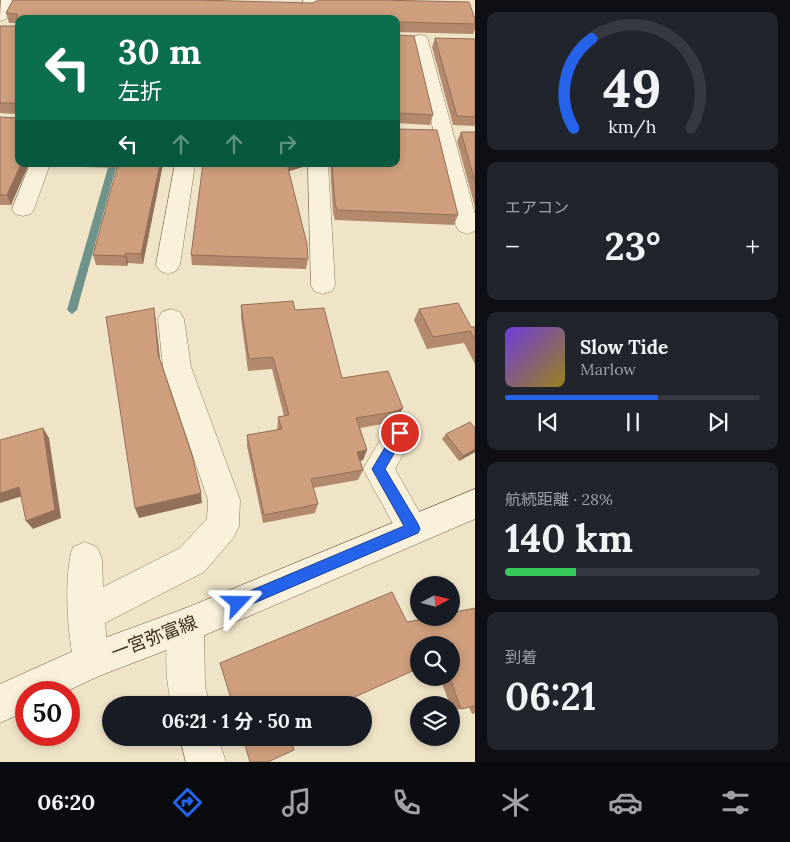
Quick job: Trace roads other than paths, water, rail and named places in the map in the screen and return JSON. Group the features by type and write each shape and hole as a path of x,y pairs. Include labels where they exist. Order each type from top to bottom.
{"street":[{"path":"3,25 9,0"},
{"path":"292,5 311,8"},
{"path":"421,40 452,133 467,226"},
{"path":"425,132 452,133"},
{"path":"22,209 39,167"},
{"path":"168,265 184,167"},
{"path":"318,167 323,285"},
{"path":"86,614 192,560 223,526 224,500 177,367 171,319"},
{"path":"400,433 378,469 413,529"},
{"name":"一宮弥富線","path":"0,704 91,661 186,626 475,504"},
{"path":"85,559 86,614 91,661"},
{"path":"186,626 186,687 188,696"},
{"path":"201,746 206,762"}],"waterway":[{"path":"72,310 112,167"}]}
